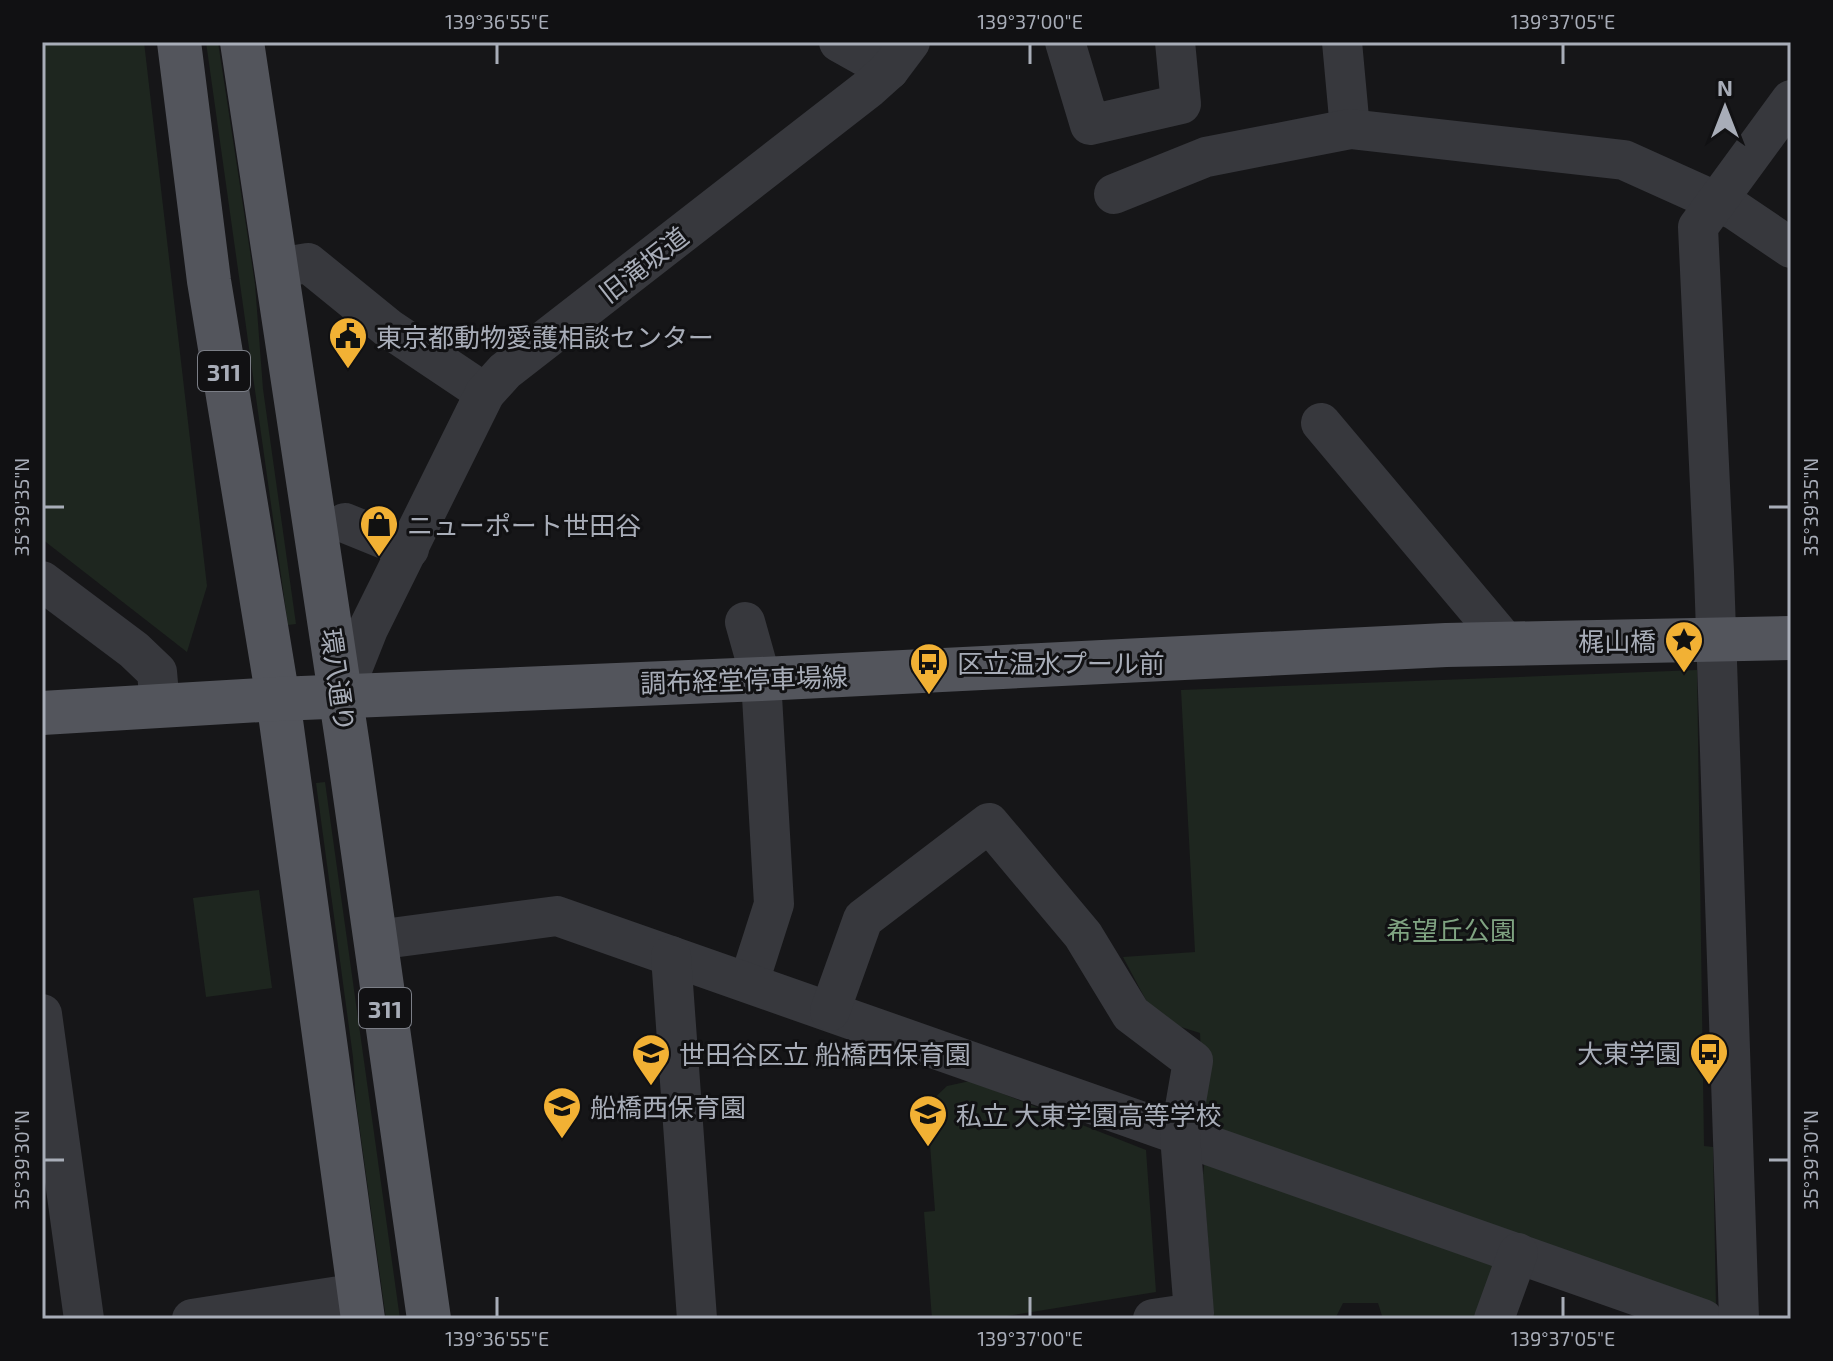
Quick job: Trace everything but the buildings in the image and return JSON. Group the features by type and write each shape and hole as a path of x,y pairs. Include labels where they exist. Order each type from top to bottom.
{"main road":[{"name":"311","path":"179,42 209,281 278,699 361,1306"},
{"name":"環八通り","path":"242,42 341,697 429,1319"},
{"name":"調布経堂停車場線","path":"42,713 278,699 1479,644 1791,638"}],"street":[{"path":"839,42 889,67"},
{"path":"1065,42 1090,125 1181,104 1175,42"},
{"path":"1342,42 1350,129"},
{"name":"旧滝坂道","path":"341,697 368,629 485,393 505,371 889,67"},
{"path":"1739,1319 1716,639 1698,227 1791,100"},
{"path":"1114,194 1206,157 1350,129 1624,160 1735,210 1791,248"},
{"path":"278,268 308,263 388,328 485,393"},
{"path":"1321,423 1479,644"},
{"path":"345,523 409,549"},
{"path":"42,581 134,650 157,672 160,707"},
{"path":"745,622 761,679 774,904 749,982"},
{"path":"830,1011 863,919 989,823 1083,935 1131,1014 1193,1061 1180,1136 1194,1316 1153,1319"},
{"path":"376,940 557,916 1703,1319"},
{"path":"671,956 697,1319"},
{"path":"42,1014 84,1319"},
{"path":"1494,1319 1518,1253"},
{"path":"192,1319 361,1306"}],"green space":[{"path":"42,42 144,42 207,586 187,652 42,539"},
{"path":"206,42 218,42 255,284 263,389 296,624 288,625"},
{"name":"希望丘公園","path":"1697,670 1704,1146 1713,1147 1716,1307 1521,1240 1475,1319 1383,1319 1378,1303 1343,1303 1335,1319 1214,1319 1203,1175 1210,1114 1204,1111 1200,1033 1156,1019 1123,957 1195,952 1181,690"},
{"path":"325,782 400,1319 386,1319 316,783"},
{"path":"259,890 272,988 206,997 193,898"},
{"path":"970,1081 1146,1150 1156,1292 988,1319 932,1319 924,1212 935,1211 927,1105 947,1086"}],"place":[{"name":"東京都動物愛護相談センター","path":"348,370"},
{"name":"ニューポート世田谷","path":"379,558"},
{"name":"梶山橋","path":"1684,674"},
{"name":"区立温水プール前","path":"929,696"},
{"name":"大東学園","path":"1709,1086"},
{"name":"世田谷区立 船橋西保育園","path":"651,1087"},
{"name":"船橋西保育園","path":"562,1140"},
{"name":"私立 大東学園高等学校","path":"928,1148"}]}
